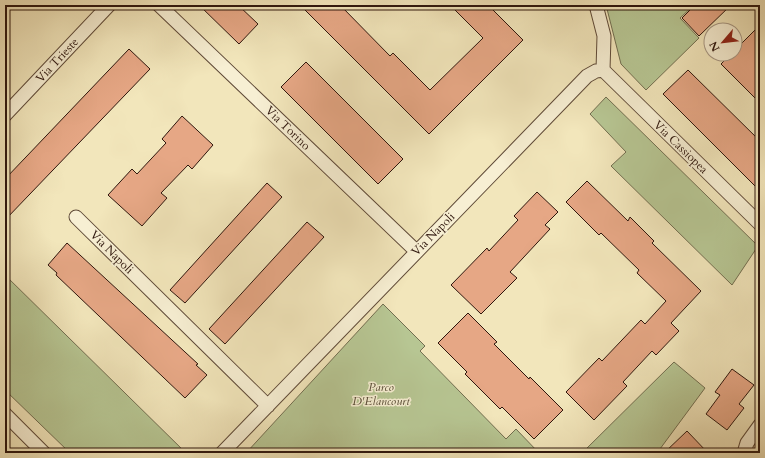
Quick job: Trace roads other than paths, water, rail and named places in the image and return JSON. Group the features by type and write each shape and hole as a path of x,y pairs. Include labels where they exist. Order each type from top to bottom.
{"street":[{"name":"Via Trieste","path":"5,115 109,5"},
{"name":"Via Torino","path":"159,5 416,251"},
{"path":"596,5 604,36 603,70"},
{"name":"Via Napoli","path":"222,453 587,76 593,72 603,70"},
{"name":"Via Cassiopea","path":"603,70 760,224"},
{"name":"Via Napoli","path":"76,217 268,406"},
{"path":"5,414 44,453"},
{"path":"744,453 747,443 760,425"}],"park label":[{"name":"Parco D'Elancourt","path":"381,394"}]}
